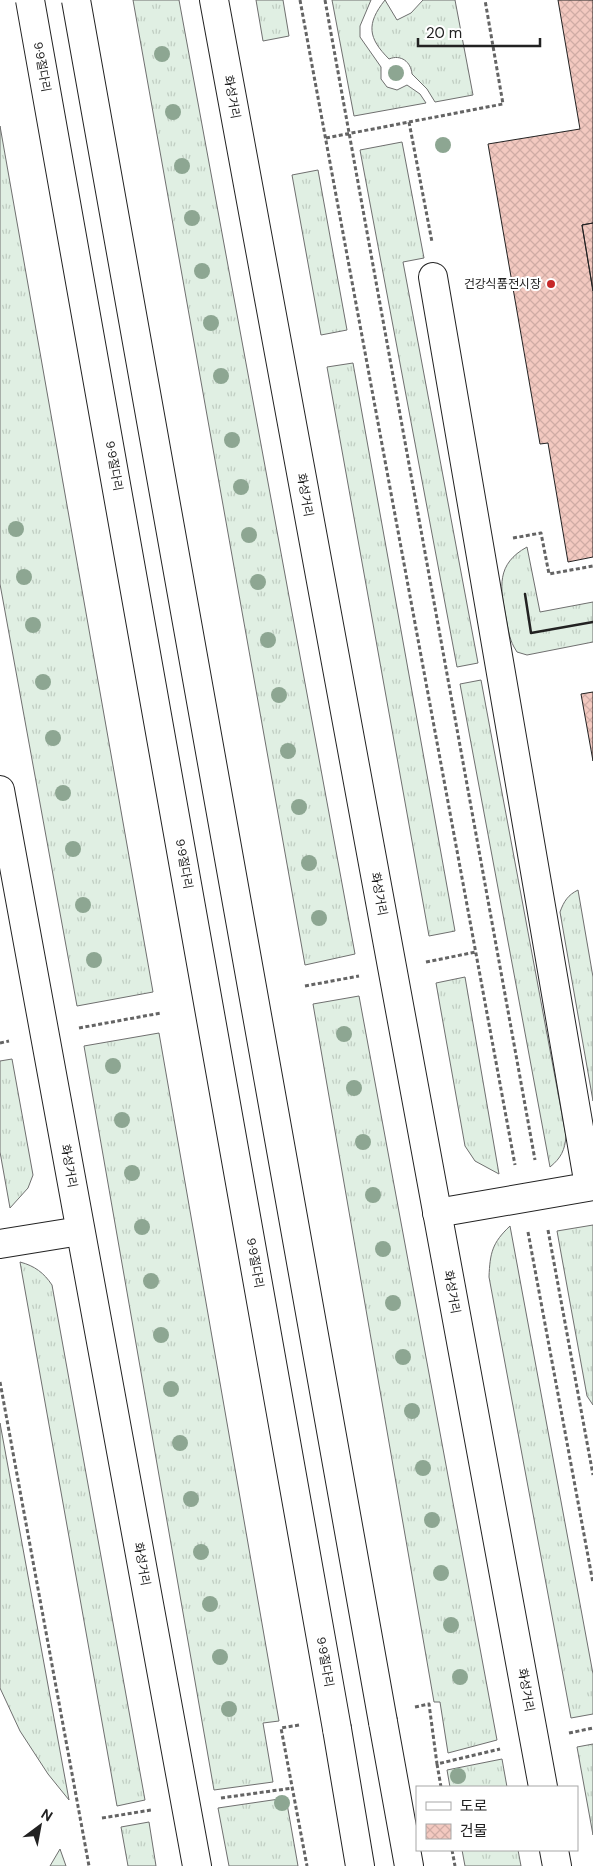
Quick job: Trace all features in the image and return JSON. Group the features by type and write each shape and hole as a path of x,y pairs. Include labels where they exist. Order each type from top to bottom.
{"main road":[{"name":"9·9절다리","path":"30,0 360,1866"},
{"path":"76,0 409,1866"},
{"name":"화성거리","path":"214,0 543,1786"},
{"path":"433,276 478,544 591,1186 438,1213"},
{"name":"화성거리","path":"0,790 197,1866"},
{"path":"0,1244 80,1230"},
{"path":"554,1851 557,1866"}],"path":[{"path":"300,0 531,1196 593,1475"},
{"path":"325,0 350,133 531,1196 593,1583"},
{"path":"326,138 503,104 485,0"},
{"path":"409,122 434,253 433,276"},
{"path":"478,544 541,533 549,574 593,566"},
{"path":"0,1382 89,1866"},
{"path":"415,1707 429,1704 441,1786"},
{"path":"300,1725 281,1728 307,1866"},
{"path":"437,1764 500,1748"},
{"path":"215,1799 293,1788"},
{"path":"452,1851 456,1866"}],"green space":[{"path":"133,0 179,0 355,954 305,965"},
{"path":"256,0 283,0 289,36 263,41"},
{"path":"332,0 371,0 360,26 360,37 381,67 381,79 387,87 397,90 407,85 420,94 426,103 354,116"},
{"path":"385,0 397,20 411,13 423,0 455,0 473,95 435,102 427,89 412,74 410,66 405,60 401,58 389,59 377,44 372,31 375,16"},
{"path":"0,126 153,992 77,1006 0,584"},
{"path":"402,142 424,258 403,262 478,663 457,667 360,150"},
{"path":"318,170 347,330 321,335 292,175"},
{"path":"353,363 455,931 429,936 327,367"},
{"path":"527,547 540,612 593,602 593,642 527,655 517,652 508,629 502,586 505,569 510,561"},
{"path":"481,680 566,1136 562,1153 550,1167 460,684"},
{"path":"578,890 593,977 593,1101 560,912 567,899"},
{"path":"465,977 499,1174 475,1161 465,1146 436,983"},
{"path":"359,996 497,1740 448,1753 440,1702 434,1702 313,1004"},
{"path":"159,1033 279,1721 263,1723 273,1782 214,1790 84,1046"},
{"path":"12,1059 33,1175 28,1188 10,1208 0,1152 0,1061"},
{"path":"593,1225 593,1405 587,1396 557,1231"},
{"path":"510,1226 593,1674 593,1714 571,1718 489,1277 493,1249 499,1238"},
{"path":"20,1262 39,1270 52,1285 145,1800 117,1806"},
{"path":"0,1423 69,1800 48,1774 20,1731 0,1688"},
{"path":"593,1744 593,1835 577,1747"},
{"path":"502,1759 507,1786 450,1786 447,1770"},
{"path":"286,1798 298,1866 229,1866 218,1808"},
{"path":"149,1822 156,1866 128,1866 121,1827"},
{"path":"60,1849 66,1866 50,1866"},
{"path":"462,1851 518,1851 521,1866 465,1866"}],"building":[{"path":"558,0 593,0 593,223 582,225 593,291 593,557 568,562 548,443 540,444 488,144 580,129"},
{"path":"593,223 593,291 582,225"},
{"path":"593,692 593,761 581,694"}],"wall":[{"path":"525,594 531,633 593,622"}],"place":[{"name":"건강식품전시장","path":"551,284"}]}
